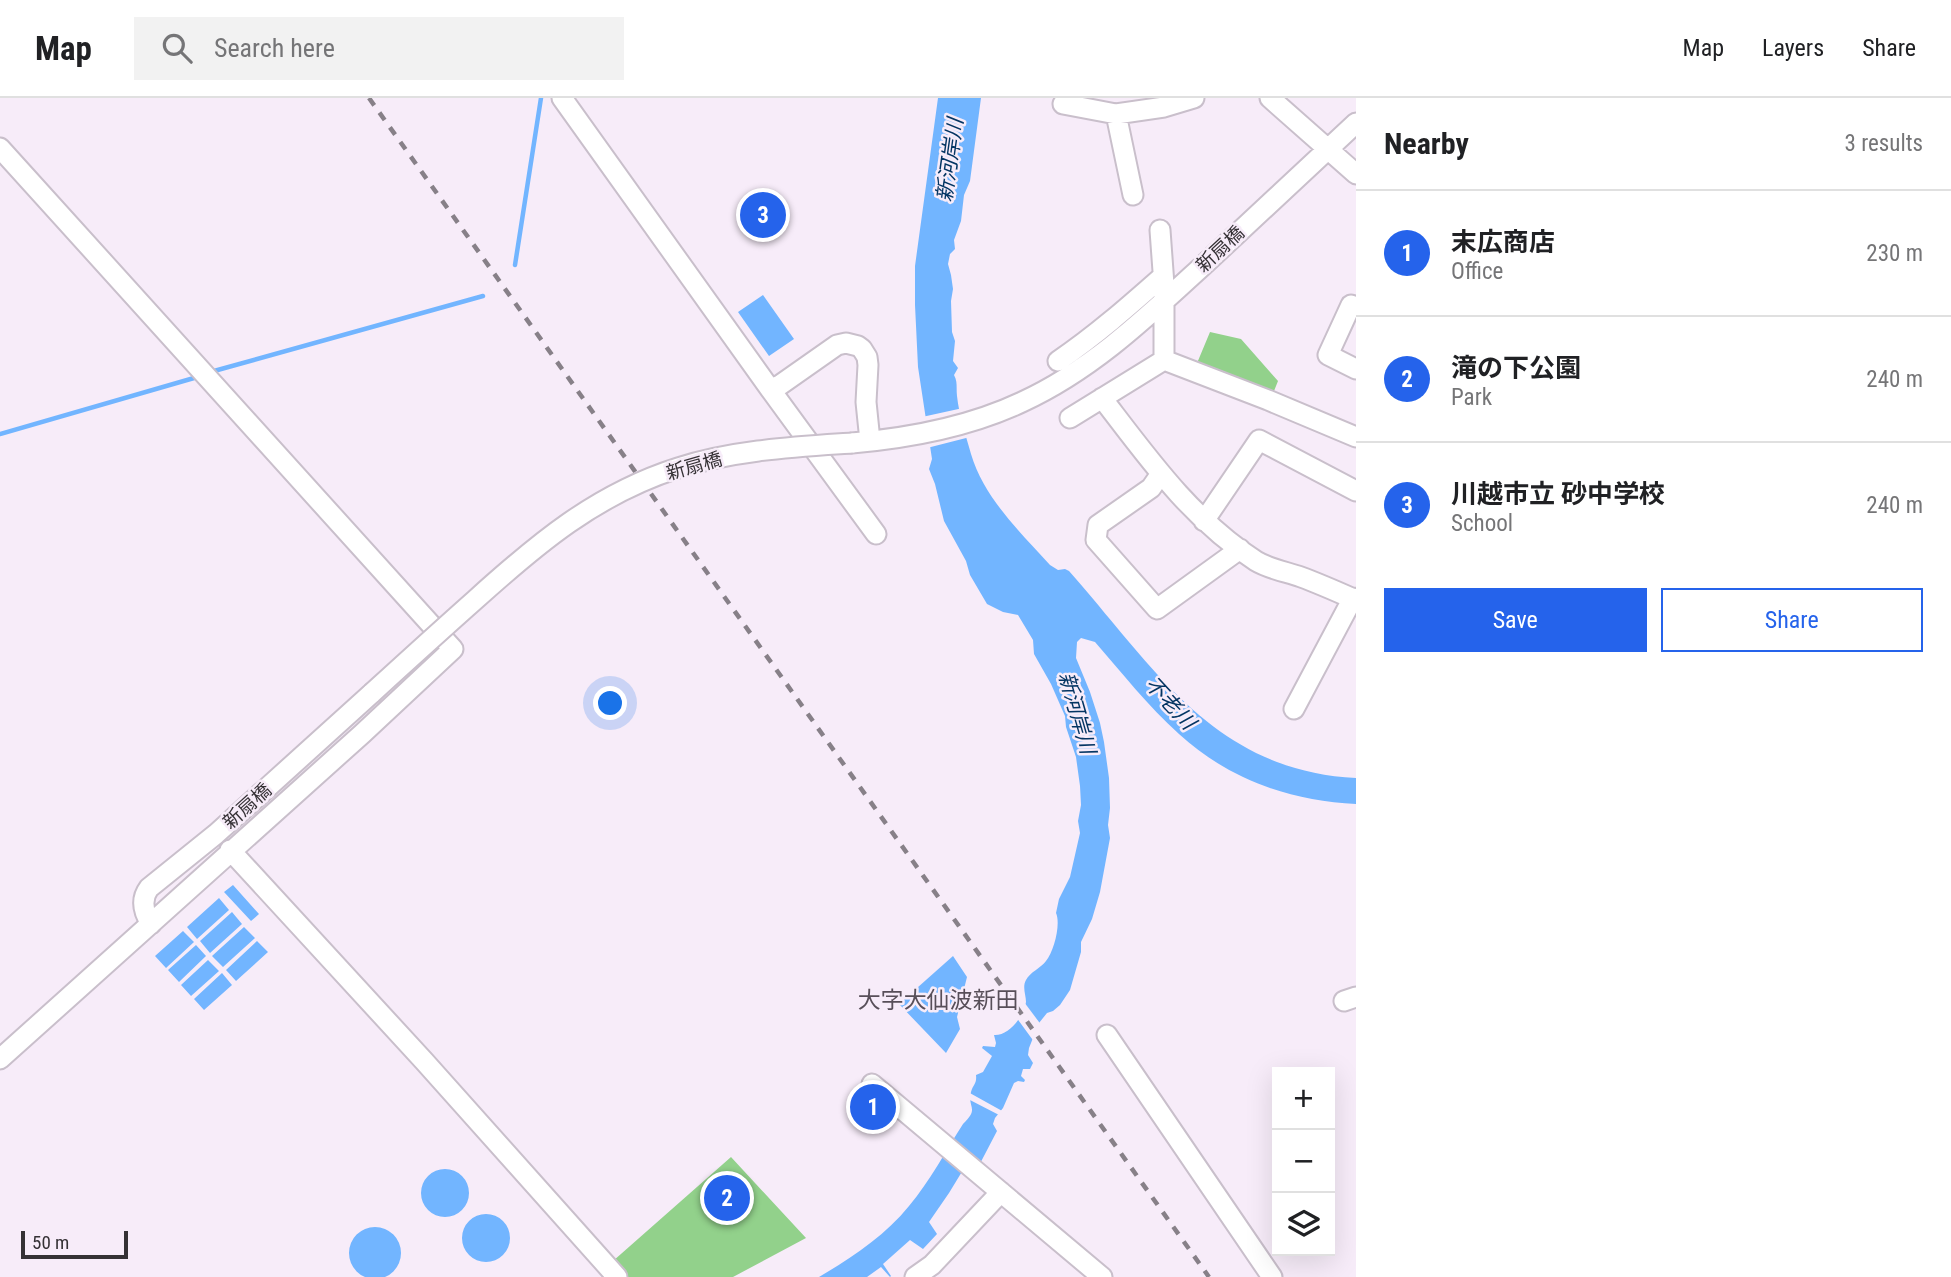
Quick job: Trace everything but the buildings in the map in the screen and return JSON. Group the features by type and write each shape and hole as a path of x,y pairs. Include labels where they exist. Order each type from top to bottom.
{"street":[{"path":"562,98 876,534"},
{"path":"1063,104 1116,114 1164,107 1194,98"},
{"path":"1270,98 1356,174"},
{"path":"1116,114 1133,195"},
{"name":"新扇橋","path":"151,924 143,900 149,888 216,834 541,542 603,500 672,470 724,456 894,438 957,425 1022,402 1059,383 1120,341 1356,123"},
{"path":"0,148 453,649 0,1059"},
{"path":"1160,230 1164,360"},
{"path":"1058,360 1087,340 1163,276"},
{"path":"1356,307 1351,305 1328,355 1356,369"},
{"path":"770,389 780,385 836,345 853,343 862,349 867,357 866,402 861,442"},
{"path":"1070,418 1164,360"},
{"path":"1164,360 1356,437"},
{"path":"1102,398 1160,475 1204,521 1258,563 1302,577 1355,599 1294,709"},
{"path":"1204,521 1259,440 1356,491"},
{"path":"1160,475 1151,488 1098,525 1096,540 1157,609 1240,549"},
{"path":"230,850 617,1277"},
{"path":"1107,1035 1272,1277"},
{"path":"872,1084 1102,1277"},
{"path":"915,1277 933,1271 1001,1192"}],"green space":[{"path":"1210,332 1241,339 1278,381 1274,391 1229,381 1195,368"},
{"path":"731,1157 806,1238 733,1277 627,1277 613,1261"}],"water":[{"path":"938,98 981,98 970,181 964,195 961,221 954,240 955,249 950,254 948,264 953,289 953,361 958,368 954,375 958,403 971,454 985,485 1004,514 1050,565 1058,570 1069,571 1160,677 1191,708 1225,735 1263,756 1306,771 1356,778 1356,804 1307,798 1284,792 1261,785 1218,764 1179,734 1135,689 1095,642 1081,638 1077,642 1076,658 1090,692 1104,742 1109,778 1110,838 1100,892 1092,919 1081,942 1081,952 1070,990 1060,1005 1047,1013 1039,1023 1029,1048 1028,1055 1033,1063 1030,1069 1023,1069 1021,1076 1024,1082 1014,1083 1003,1108 995,1118 993,1124 997,1131 973,1177 963,1170 929,1222 937,1234 923,1249 910,1240 883,1264 890,1277 881,1267 867,1277 819,1277 867,1246 900,1217 924,1187 971,1114 970,1097 976,1075 983,1072 992,1056 982,1048 995,1047 994,1035 1010,1029 1019,1019 1026,1002 1026,980 1052,951 1057,930 1059,899 1070,877 1080,833 1080,786 1076,757 1065,716 1034,654 1033,640 1018,615 1003,612 987,604 970,575 966,561 944,521 929,469 932,459 918,367 915,266"},
{"path":"763,295 794,339 769,356 738,312"},
{"path":"233,885 259,914 251,921 224,892"},
{"path":"219,898 229,910 197,939 187,927"},
{"path":"232,912 242,924 210,953 200,941"},
{"path":"244,927 255,938 223,967 212,956"},
{"path":"183,931 194,942 166,968 155,956"},
{"path":"257,941 268,952 236,981 226,970"},
{"path":"196,945 206,956 179,982 168,970"},
{"path":"953,956 967,977 957,1017 960,1029 946,1053 899,1004"},
{"path":"208,960 219,971 191,996 181,985"},
{"path":"222,973 232,985 204,1010 194,999"},
{"path":"445,1169 462,1176 469,1193 462,1210 445,1217 428,1210 421,1193 428,1176"},
{"path":"486,1214 503,1221 510,1238 503,1255 486,1262 469,1255 462,1238 469,1221"},
{"path":"365,1229 385,1229 394,1234 399,1243 399,1263 394,1272 385,1277 365,1277 356,1272 351,1263 351,1243 356,1234"}],"pier":[{"path":"963,408 970,437 927,448 922,417"},
{"path":"1021,998 1042,1026 1035,1043 1016,1017 1022,1003"},
{"path":"968,1092 1004,1112 1001,1116 968,1099"}],"waterway":[{"path":"515,265 541,98"},
{"path":"214,371 483,296"},
{"path":"0,434 194,378"}],"railway":[{"path":"369,98 1209,1277"}],"place":[{"name":"川越市立 砂中学校","path":"763,215"},
{"name":"末広商店","path":"873,1107"},
{"name":"滝の下公園","path":"727,1198"}],"district":[{"name":"大字大仙波新田","path":"938,1000"}],"water label":[{"name":"新河岸川","path":"950,160"},
{"name":"不老川","path":"1170,703"},
{"name":"新河岸川","path":"1077,713"}]}
